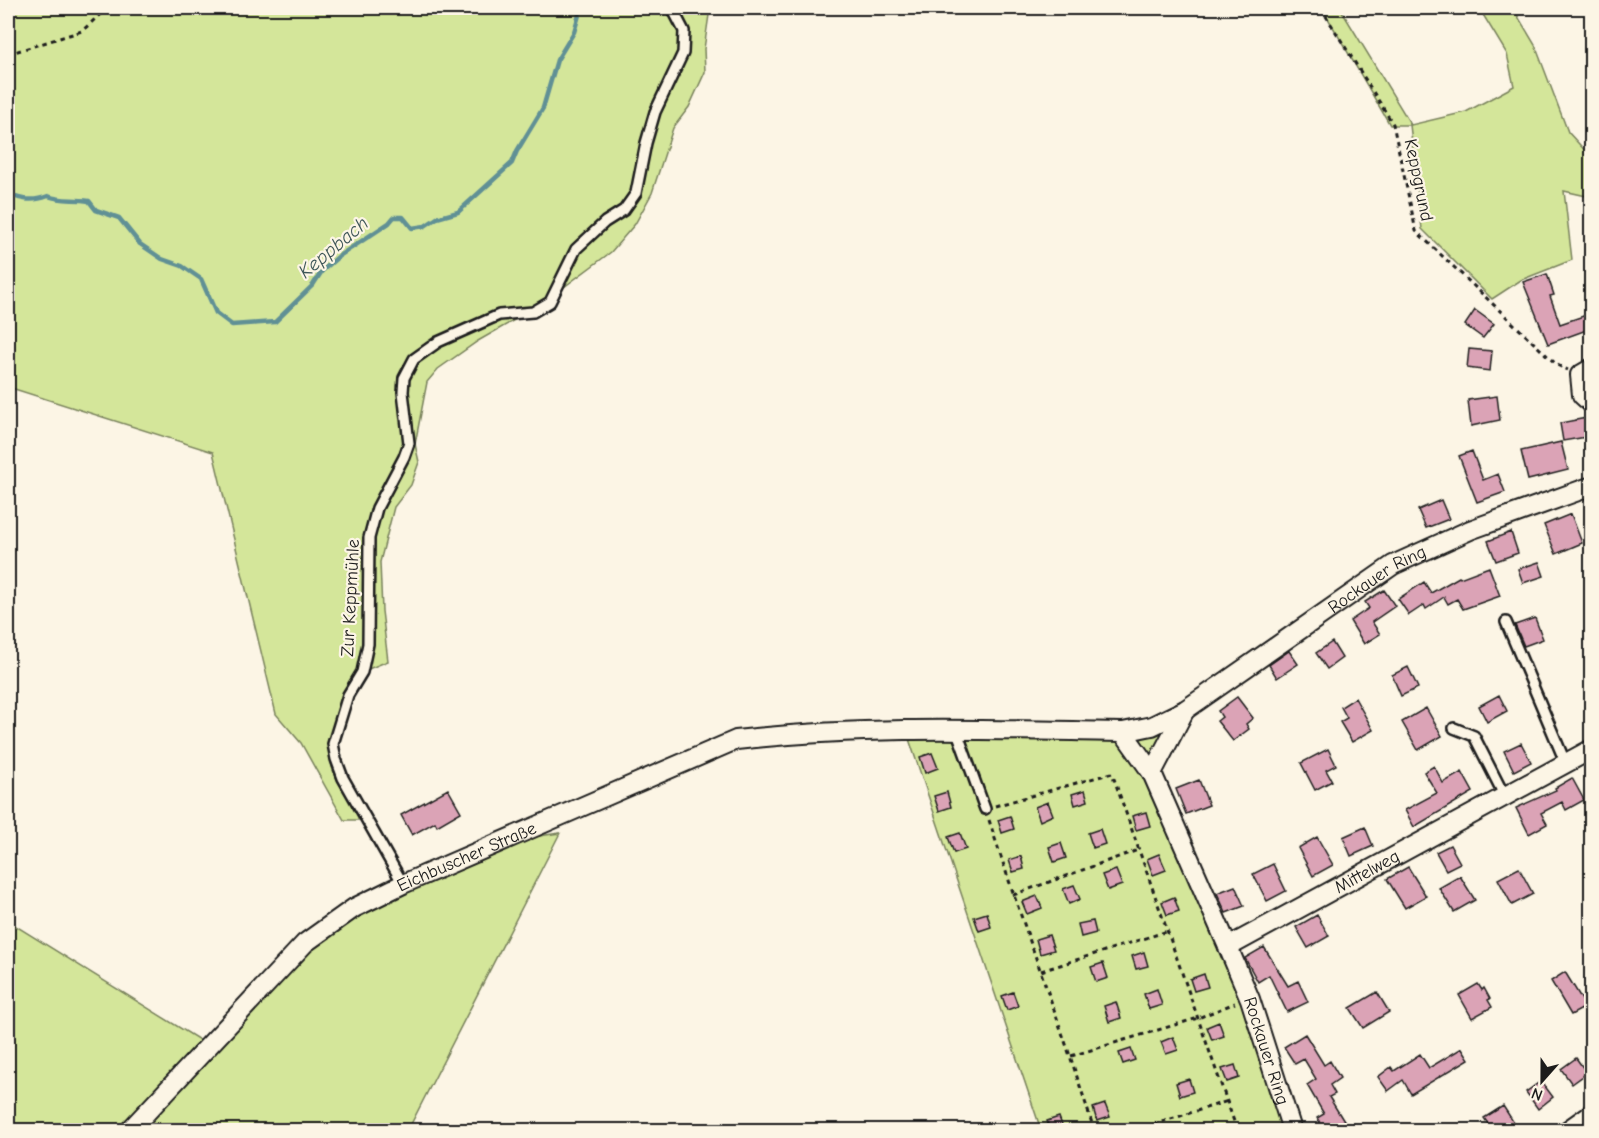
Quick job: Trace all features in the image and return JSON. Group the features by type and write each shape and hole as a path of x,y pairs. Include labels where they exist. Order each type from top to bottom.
{"street":[{"path":"1586,372 1582,395 1592,404"},
{"name":"Rockauer Ring","path":"882,730 1123,732 1152,726 1185,710 1393,565 1470,530 1592,486"},
{"name":"Rockauer Ring","path":"1152,773 1185,710"},
{"name":"Eichbuscher Straße","path":"130,1131 305,943 354,908 402,884 736,740 786,734 882,730"},
{"name":"Rockauer Ring","path":"1123,732 1152,773 1228,946 1250,999 1292,1131"},
{"name":"Mittelweg","path":"1228,946 1592,749"},
{"path":"1568,1131 1592,1113"}],"lane":[{"name":"Zur Keppmühle","path":"402,884 343,778 333,744 348,695 362,672 368,644 369,537 377,508 404,457 409,442 403,392 404,378 414,359 438,342 500,315 533,312 550,302 576,249 605,222 624,210 636,193 655,112 683,53 684,31 672,8"},
{"path":"1506,622 1566,764"},
{"path":"1454,728 1473,736 1504,795"},
{"path":"956,729 985,809"}],"path":[{"path":"8,54 82,31 107,8"},
{"name":"Keppgrund","path":"1321,8 1393,124 1416,231 1557,365 1586,372"},
{"path":"1094,1131 1071,1056 1013,895 985,809 1112,773 1237,1131"},
{"path":"1013,895 1138,850"},
{"path":"1041,971 1168,931"},
{"path":"1071,1056 1198,1018 1250,999"},
{"path":"1136,1131 1228,1101"}],"green space":[{"path":"8,8 710,8 704,49 705,72 689,107 673,128 652,193 635,224 611,252 537,307 478,341 438,369 427,382 415,444 419,462 411,485 394,507 380,562 382,611 388,661 356,674 335,719 330,744 332,767 338,781 363,820 344,820 301,743 276,714 213,452 8,387"},
{"path":"1322,8 1340,8 1411,125 1466,112 1514,86 1507,54 1479,8 1513,8 1535,45 1568,132 1591,157 1591,197 1564,191 1572,260 1521,280 1492,299 1422,229 1410,125 1390,125"},
{"path":"1176,721 1152,764 1129,735"},
{"path":"906,730 1114,739 1135,753 1228,947 1292,1130 1041,1130"},
{"path":"560,833 408,1130 8,1130 8,921 209,1046 305,943 498,842"}],"building":[{"path":"1547,274 1554,295 1550,296 1560,324 1592,313 1592,328 1548,344 1523,282"},
{"path":"1475,310 1494,324 1483,338 1465,325"},
{"path":"1469,349 1492,351 1490,371 1467,368"},
{"path":"1497,396 1500,420 1471,426 1468,400"},
{"path":"1592,417 1592,436 1563,441 1560,423"},
{"path":"1561,442 1568,470 1528,480 1521,451"},
{"path":"1472,451 1483,480 1498,474 1505,492 1477,502 1459,456"},
{"path":"1441,500 1449,519 1426,528 1418,510"},
{"path":"1571,514 1582,543 1556,554 1544,525"},
{"path":"1511,532 1518,553 1496,561 1488,541"},
{"path":"1539,562 1544,576 1523,583 1518,569"},
{"path":"1489,567 1500,596 1466,608 1463,609 1457,599 1448,604 1444,597 1426,609 1424,605 1409,615 1398,599 1424,582 1431,593 1459,577"},
{"path":"1384,590 1395,606 1372,622 1380,634 1364,644 1350,621 1369,608 1365,602"},
{"path":"1535,618 1543,639 1524,646 1515,625"},
{"path":"1332,642 1342,658 1327,669 1316,653"},
{"path":"1289,651 1298,664 1277,678 1269,665"},
{"path":"1408,667 1418,688 1401,696 1392,675"},
{"path":"1499,695 1507,711 1487,722 1479,706"},
{"path":"1237,697 1253,718 1246,724 1249,729 1233,741 1217,721 1222,717 1218,711"},
{"path":"1355,698 1373,730 1352,742 1340,722 1347,718 1341,707"},
{"path":"1426,708 1442,736 1418,750 1402,722"},
{"path":"1521,743 1531,762 1514,771 1504,751"},
{"path":"1328,749 1336,765 1326,770 1332,781 1315,790 1301,763"},
{"path":"932,753 938,768 925,773 920,757"},
{"path":"1434,766 1443,783 1462,772 1473,792 1414,827 1405,810 1437,793 1424,772"},
{"path":"1572,778 1584,800 1566,810 1562,802 1541,813 1547,824 1529,834 1516,808 1556,790 1555,788"},
{"path":"1199,780 1209,805 1186,814 1176,789"},
{"path":"448,789 461,812 437,826 435,822 412,835 401,815"},
{"path":"1085,790 1088,801 1075,805 1072,794"},
{"path":"947,792 951,807 939,811 934,796"},
{"path":"1048,802 1053,815 1040,821 1035,807"},
{"path":"1146,812 1150,826 1136,830 1132,816"},
{"path":"1010,816 1014,829 1002,833 998,820"},
{"path":"1365,827 1373,846 1351,856 1343,837"},
{"path":"1100,829 1105,844 1093,848 1088,833"},
{"path":"960,833 966,849 954,853 948,837"},
{"path":"1317,837 1333,865 1313,876 1298,848"},
{"path":"1061,843 1066,858 1054,862 1049,847"},
{"path":"1450,845 1460,863 1446,870 1436,852"},
{"path":"1159,854 1166,870 1153,875 1147,859"},
{"path":"1021,856 1024,869 1013,872 1009,860"},
{"path":"1273,864 1286,891 1267,901 1253,874"},
{"path":"1408,867 1426,896 1405,908 1387,879"},
{"path":"1519,868 1533,894 1512,905 1498,879"},
{"path":"1116,870 1122,885 1108,890 1102,875"},
{"path":"1460,876 1475,900 1454,912 1439,888"},
{"path":"1074,885 1080,899 1069,904 1063,889"},
{"path":"1235,886 1244,906 1226,913 1217,893"},
{"path":"1037,896 1042,908 1027,914 1022,902"},
{"path":"1174,897 1179,911 1167,915 1162,902"},
{"path":"987,913 991,927 979,931 974,917"},
{"path":"1317,915 1329,936 1308,948 1296,927"},
{"path":"1093,921 1096,933 1081,937 1078,924"},
{"path":"1049,935 1054,950 1040,954 1036,939"},
{"path":"1264,947 1288,986 1298,981 1308,1002 1287,1012 1269,975 1258,982 1245,958"},
{"path":"1144,952 1148,966 1136,969 1132,956"},
{"path":"1103,963 1108,978 1096,982 1091,967"},
{"path":"1565,972 1584,1003 1582,1009 1571,1015 1551,981"},
{"path":"1204,974 1208,987 1194,991 1190,979"},
{"path":"1478,984 1482,990 1484,988 1492,1007 1472,1018 1459,995"},
{"path":"1157,989 1162,1005 1149,1009 1144,994"},
{"path":"1013,992 1018,1006 1007,1010 1002,996"},
{"path":"1377,992 1389,1012 1363,1028 1350,1008"},
{"path":"1116,1002 1121,1018 1109,1022 1104,1006"},
{"path":"1219,1022 1224,1036 1212,1040 1207,1027"},
{"path":"1305,1034 1324,1065 1330,1061 1340,1078 1330,1085 1335,1094 1329,1097 1350,1131 1325,1131 1317,1118 1324,1114 1307,1085 1316,1079 1304,1059 1295,1064 1284,1047"},
{"path":"1173,1037 1178,1050 1166,1054 1161,1042"},
{"path":"1462,1048 1469,1059 1411,1094 1403,1080 1388,1091 1378,1077 1391,1067 1394,1071 1420,1054 1429,1068"},
{"path":"1131,1049 1135,1060 1123,1064 1119,1053"},
{"path":"1576,1058 1587,1073 1572,1084 1561,1069"},
{"path":"1235,1065 1239,1078 1227,1082 1222,1069"},
{"path":"1189,1079 1193,1092 1180,1096 1176,1083"},
{"path":"1541,1081 1553,1097 1538,1109 1526,1092"},
{"path":"1105,1104 1110,1117 1097,1121 1093,1108"},
{"path":"1503,1106 1516,1126 1509,1131 1493,1131 1484,1118"},
{"path":"1059,1117 1064,1131 1050,1131 1047,1121"}],"waterway":[{"name":"Keppbach","path":"8,194 28,200 48,196 89,201 96,210 119,218 140,244 162,259 182,266 201,279 216,313 232,325 275,322 313,285 322,271 339,256 389,223 394,217 403,217 412,228 425,226 437,218 458,212 512,163 543,108 557,60 574,32 581,8"}]}
